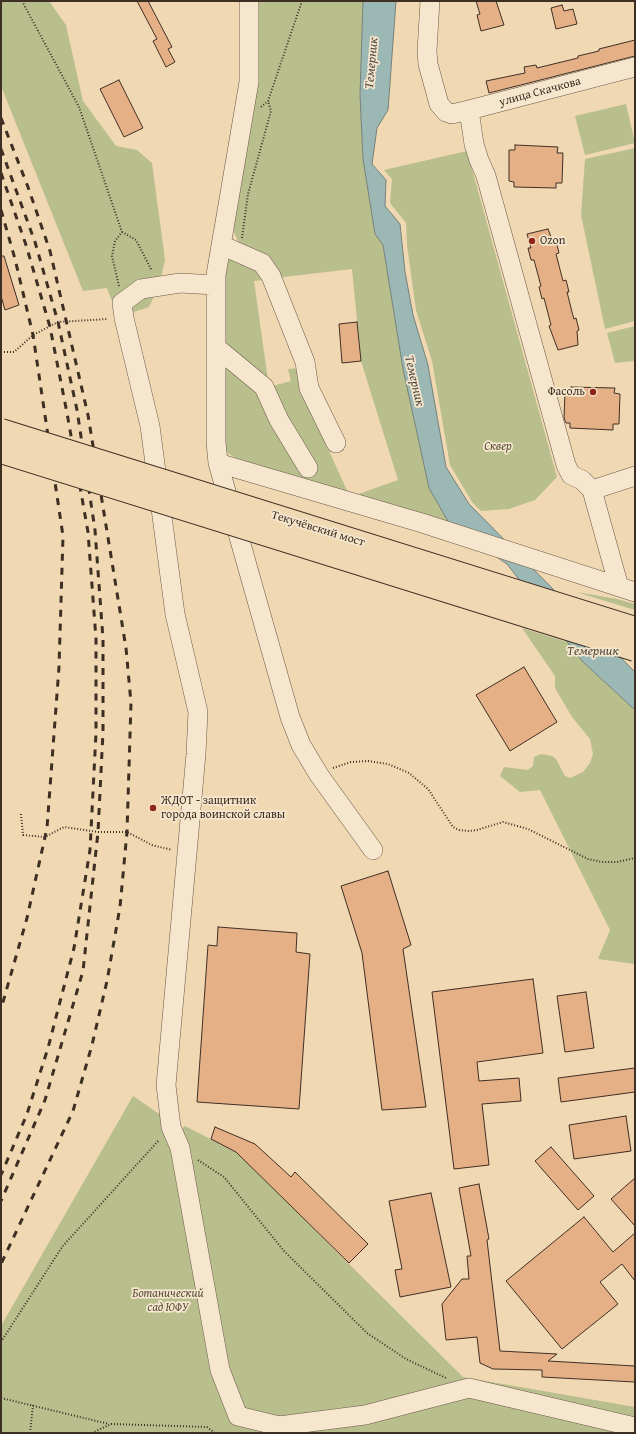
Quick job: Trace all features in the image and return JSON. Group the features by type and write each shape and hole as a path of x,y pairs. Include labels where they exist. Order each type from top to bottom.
{"main road":[{"name":"Текучёвский мост","path":"1,430 635,628"},
{"name":"Текучёвский мост","path":"1,452 635,650"}],"street":[{"path":"249,1 249,82 216,275 216,442 218,463 290,717 301,745 372,850"},
{"name":"улица Скачкова","path":"430,1 427,51 428,64 439,104 446,112 452,114 635,67"},
{"path":"469,110 474,144 486,176 566,465 571,474 582,480 592,490 627,590"},
{"path":"221,245 262,264 271,276 305,362 310,388 336,443"},
{"path":"216,285 180,283 141,289 123,311 150,426 175,614 198,712 196,754 166,1085 171,1127 180,1148 220,1370 238,1416 279,1426 365,1415 469,1388 635,1427"},
{"path":"217,348 264,387 279,420 308,468"},
{"path":"218,463 422,524 627,590"},
{"path":"592,490 635,476"}],"path":[{"path":"22,1 79,107 122,232 136,240 159,286"},
{"path":"242,122 268,101 302,1"},
{"path":"239,253 248,194 271,111 268,101"},
{"path":"1,352 14,352 33,335 58,322 123,311 112,256 115,241 122,232"},
{"path":"320,775 351,762 368,761 388,764 409,773 428,789 453,827 459,830 469,832 503,822 528,829 588,859 602,862 617,862 635,858"},
{"path":"21,814 23,835 45,837 64,827 98,832 127,832 152,845 187,854"},
{"path":"1,1342 62,1247 171,1127"},
{"path":"180,1148 224,1177 284,1251 367,1334 406,1359 469,1388"},
{"path":"1,1398 111,1424 207,1427 215,1433"},
{"path":"30,1433 33,1405"},
{"path":"92,1433 111,1424"}],"green space":[{"path":"1,1 49,1 66,25 83,101 116,146 137,150 152,163 165,260 159,286 149,307 134,312 112,301 107,288 83,291 1,86"},
{"path":"252,1 363,1 360,95 363,159 375,234 383,245 403,369 429,488 450,525 350,497 398,480 361,361 352,269 276,278 268,262 240,246 234,232 233,221 251,97"},
{"path":"626,104 635,143 585,155 575,116"},
{"path":"635,148 635,321 605,329 581,215 585,159"},
{"name":"Сквер","path":"467,151 557,477 535,500 509,509 481,511 472,502 450,465 432,361 416,310 407,245 406,223 390,203 392,179 384,170"},
{"path":"231,257 235,257 256,267 264,280 254,281 269,387 291,381 288,369 301,368 302,380 325,442 350,497 269,473 237,459 226,452 223,423 223,284 227,262"},
{"path":"635,326 635,361 615,363 607,333"},
{"path":"576,592 617,599 635,604 635,610"},
{"path":"522,628 567,642 582,661 635,710 635,964 598,959 610,930 540,790 520,792 500,776 504,767 528,770 533,766 534,757 541,754 552,756 556,759 565,776 570,778 583,772 590,763 593,754 590,739 572,717 555,688 555,676"},
{"name":"Ботанический сад ЮФУ","path":"133,1096 181,1129 185,1126 236,1152 463,1377 635,1407 635,1433 1,1433 1,1326"}],"water":[{"name":"Темерник","path":"363,1 396,1 388,110 377,128 372,164 386,180 385,206 400,224 405,272 413,315 428,365 446,467 469,504 635,672 635,710 582,661 507,564 450,525 429,488 403,369 383,245 375,234 363,159 360,95"}],"building":[{"path":"137,1 148,1 172,47 168,49 175,62 166,67 153,41 157,39"},
{"path":"476,1 496,1 504,25 481,31 477,15 480,14"},
{"path":"562,5 564,11 573,9 577,24 556,29 551,8"},
{"path":"635,40 635,56 489,93 486,81 525,73 524,67 536,65 537,68 578,58 578,56 599,51 599,49"},
{"path":"119,80 143,128 124,137 100,89"},
{"path":"515,145 558,147 557,153 563,153 562,183 556,183 556,188 514,187 514,182 509,181 509,150 515,150"},
{"path":"548,229 553,242 556,241 559,253 556,254 563,281 566,280 569,292 567,292 572,312 574,319 576,318 579,330 577,331 578,345 558,350 549,326 551,325 544,298 542,299 539,287 541,286 534,260 531,260 528,248 531,248 527,234"},
{"path":"1,256 4,256 19,305 5,310 1,296"},
{"path":"357,322 361,361 342,363 339,324"},
{"path":"571,387 615,388 614,393 620,394 619,424 613,424 613,430 570,428 570,423 566,423 564,418 565,392 571,392"},
{"path":"524,667 557,722 510,751 476,695"},
{"path":"388,871 411,945 403,949 426,1107 382,1110 362,953 341,886"},
{"path":"218,927 297,933 296,952 310,954 299,1109 197,1102 208,945 217,946"},
{"path":"533,979 543,1053 477,1062 479,1081 519,1078 521,1101 482,1104 489,1165 454,1169 432,992"},
{"path":"586,992 594,1048 565,1052 557,996"},
{"path":"635,1068 635,1092 561,1102 558,1078"},
{"path":"626,1116 631,1151 574,1159 569,1125"},
{"path":"215,1127 255,1144 291,1177 295,1172 368,1244 349,1263 236,1152 211,1139"},
{"path":"551,1147 594,1196 578,1210 535,1161"},
{"path":"635,1178 635,1226 611,1199"},
{"path":"479,1184 489,1239 487,1240 500,1351 557,1354 548,1361 635,1366 635,1382 542,1377 542,1370 493,1369 480,1363 477,1337 446,1340 442,1304 462,1279 469,1279 467,1256 471,1256 459,1188"},
{"path":"431,1193 451,1287 400,1297 395,1270 402,1269 389,1201"},
{"path":"584,1217 613,1252 635,1233 635,1281 622,1264 600,1282 618,1304 562,1349 506,1281"}],"railway":[{"path":"1,118 28,187 50,251 88,415 126,648 131,703 127,832 120,907 107,981 92,1045 73,1111 1,1264"},
{"path":"1,149 35,242 58,322 77,410 95,530 103,639 103,732 98,832 83,971 45,1100 1,1201"},
{"path":"1,173 26,245 50,327 88,532 96,639 96,733 90,850 74,948 48,1048 27,1114 1,1175"},
{"path":"1,210 15,259 33,335 63,536 59,667 47,828 27,918 1,1009"}],"place":[{"name":"Ozon","path":"532,241"},
{"name":"Фасоль","path":"593,392"},
{"name":"ЖДОТ - защитник города воинской славы","path":"153,808"}]}
